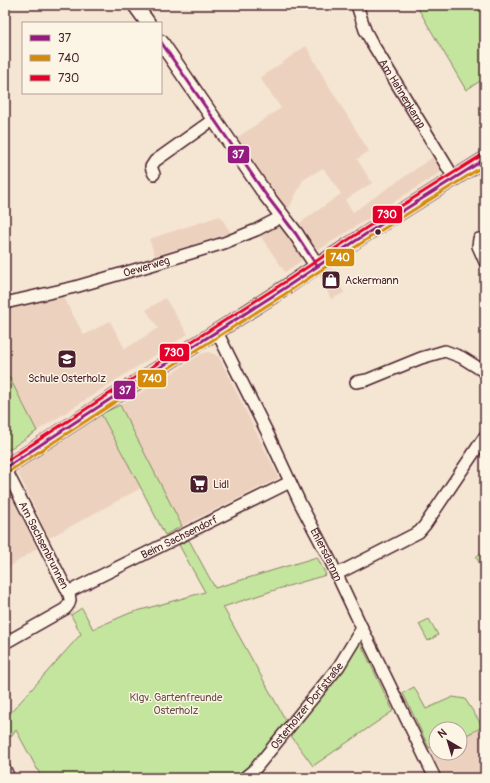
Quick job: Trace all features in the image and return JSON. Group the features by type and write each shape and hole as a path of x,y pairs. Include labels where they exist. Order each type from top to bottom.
{"main road":[{"path":"135,5 147,22"},
{"path":"162,43 317,266"},
{"path":"5,468 485,159"}],"street":[{"name":"Am Hahnenkamp","path":"358,5 365,30 372,43 454,178"},
{"path":"154,174 151,167 155,161 214,119"},
{"name":"Oewerweg","path":"5,303 81,285 224,243 256,230 283,216"},
{"path":"478,239 478,246 485,262"},
{"name":"Ehlersdamm","path":"217,332 436,778"},
{"path":"356,382 367,380 421,358 445,351 461,356 485,372"},
{"path":"337,574 418,532 425,525 485,436"},
{"name":"Am Sachsenbrunnen","path":"5,468 69,597"},
{"name":"Beim Sachsendorf","path":"5,643 65,609 69,605 69,597 290,482"},
{"name":"Osterholzer Dorfstraße","path":"244,778 255,769 339,666 362,628"},
{"path":"5,769 10,778"}],"shaded area":[{"path":"306,46 369,151 357,159 372,183 345,200 353,212 433,157 441,172 322,248 317,249 309,242 297,225 341,194 323,168 303,180 287,212 277,201 235,139 281,108 260,78"},
{"path":"220,216 231,233 155,256 149,239"},
{"path":"276,225 284,228 304,259 285,272 259,234"},
{"path":"333,269 344,293 331,299 320,276"},
{"name":"Schule Osterholz","path":"62,295 84,335 110,321 125,349 158,328 146,310 165,298 188,334 37,431 5,369 5,309"},
{"path":"208,352 219,357 279,478 182,526 120,405 201,354"},
{"path":"101,414 141,488 49,538 16,469"},
{"path":"5,484 37,548 5,570"},
{"path":"485,726 485,778 444,778 436,761 468,761 468,734"}],"green space":[{"path":"416,5 485,5 485,78 466,90"},
{"path":"305,265 306,268 232,315 235,310"},
{"path":"5,369 37,431 5,452"},
{"path":"120,405 182,526 165,535 101,414"},
{"name":"Klgv. Gartenfreunde Osterholz","path":"189,540 215,588 317,557 326,575 223,607 286,721 250,766 234,778 42,778 16,730 5,743 5,719 81,634 71,615 82,608 93,629 130,613 205,592 179,545"},
{"path":"485,549 485,573 476,557"},
{"path":"429,619 438,635 428,641 419,624"},
{"path":"357,641 360,642 393,711 313,766 289,733"},
{"path":"414,687 426,709 453,697 465,699 483,727 468,734 468,721 428,721 428,746 403,693"}],"transit line":[{"name":"37","path":"162,43 266,195 296,234 317,266"},
{"name":"730","path":"5,462 279,286 366,228 482,155"},
{"name":"37","path":"5,468 282,290 369,232 485,159"},
{"name":"740","path":"8,472 285,294 372,236 485,165"}],"place":[{"name":"Ackermann","path":"331,280"},
{"name":"Schule Osterholz","path":"67,359"},
{"name":"Lidl","path":"199,484"}]}
